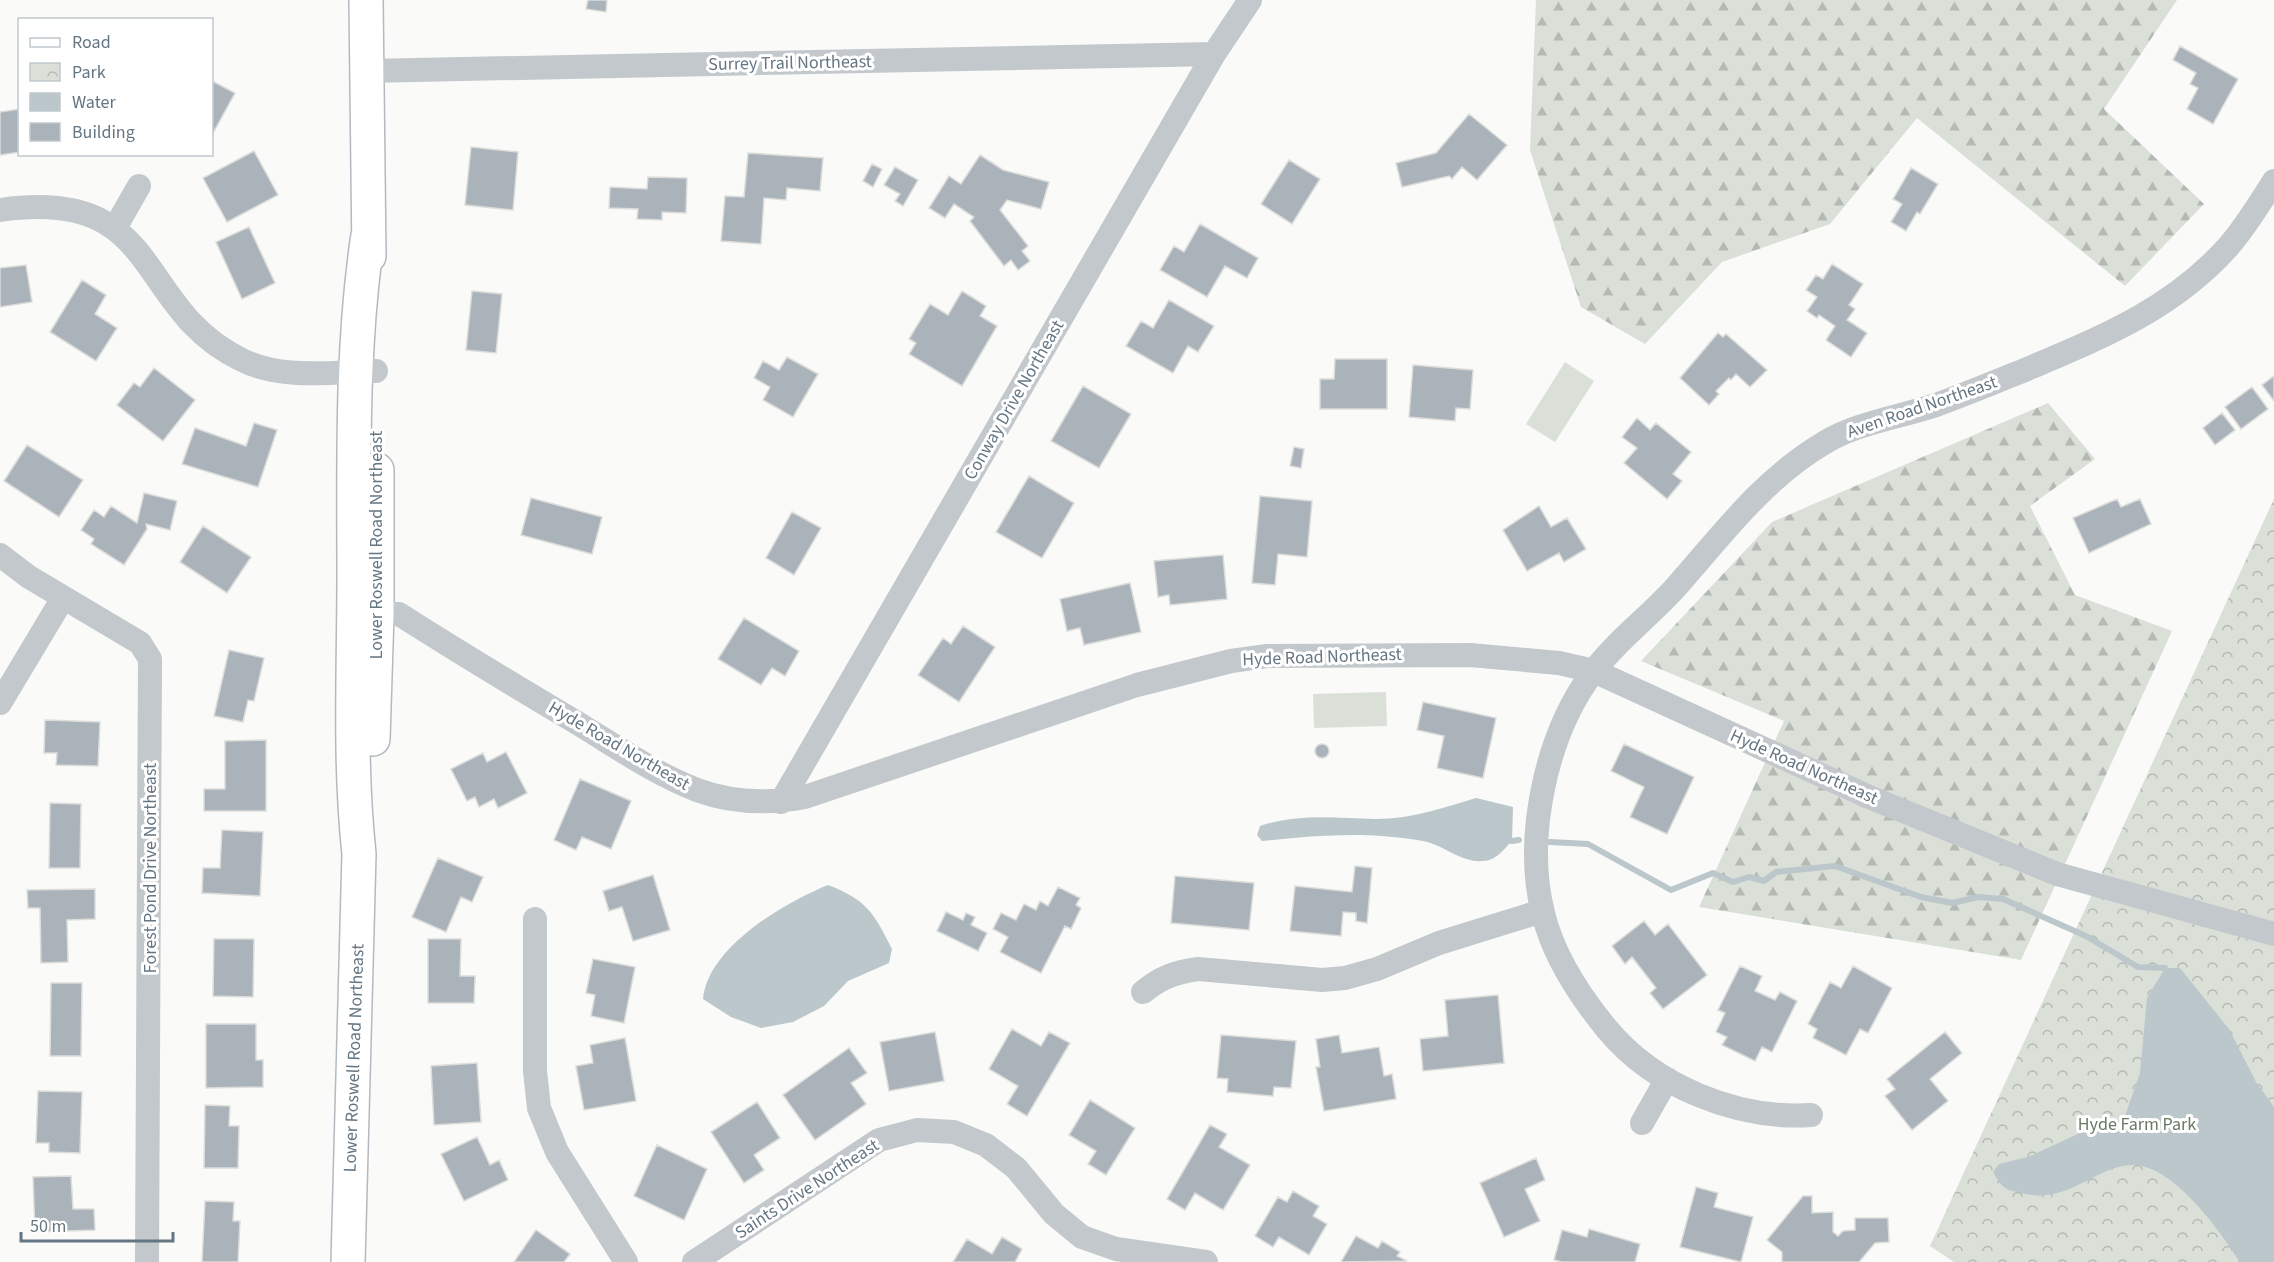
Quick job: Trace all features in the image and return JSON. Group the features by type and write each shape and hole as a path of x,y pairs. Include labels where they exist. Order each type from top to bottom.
{"street":[{"name":"Lower Roswell Road Northeast","path":"348,1262 359,854 372,793 366,614 365,371 368,235 366,0"},
{"name":"Conway Drive Northeast","path":"781,802 1214,54 1250,0"},
{"name":"Surrey Trail Northeast","path":"366,71 1214,54"},
{"name":"Aven Road Northeast","path":"1811,1115 1765,1115 1743,1110 1668,1079 1637,1059 1589,1007 1568,972 1542,911 1536,837 1543,785 1565,725 1594,671 1674,589 1743,508 1796,460 1827,440 1971,392 2097,341 2134,322 2193,281 2227,249 2274,182"},
{"path":"115,228 139,186"},
{"path":"0,210 48,208 82,212 115,228 140,252 184,314 218,346 242,361 264,369 293,372 365,371"},
{"name":"Forest Pond Drive Northeast","path":"0,555 63,598 140,642 150,659 147,1262"},
{"path":"0,703 63,598"},
{"name":"Hyde Road Northeast","path":"366,614 399,614 648,766 697,790 730,799 781,802 804,797 1137,685 1231,661 1267,656 1470,655 1559,663 1594,671 1869,797 2057,874 2274,934"},
{"path":"1143,992 1159,979 1180,971 1198,969 1322,980 1345,978 1377,969 1439,943 1542,911"},
{"path":"535,919 535,1071 539,1108 557,1152 626,1262"},
{"path":"1642,1123 1668,1079"},
{"name":"Saints Drive Northeast","path":"694,1262 879,1140 917,1130 954,1132 986,1145 1016,1168 1054,1215 1082,1237 1116,1249 1206,1262"}],"green space":[{"path":"1536,0 2177,0 2104,109 2204,204 2125,286 1917,118 1830,224 1722,262 1645,344 1581,307 1530,150"},
{"path":"1565,362 1594,381 1555,442 1526,424"},
{"path":"2048,403 2095,459 2030,506 2075,595 2172,631 2021,960 1699,907 1784,721 1641,661 1772,522"},
{"name":"Hyde Farm Park","path":"2274,499 2274,1262 1954,1262 1930,1246"},
{"path":"1386,692 1387,726 1314,728 1313,694"}],"water":[{"path":"1476,798 1513,807 1512,841 1499,854 1488,860 1467,859 1431,843 1403,838 1342,835 1262,841 1257,835 1260,826 1289,819 1318,817 1389,819 1427,812"},
{"path":"828,885 852,896 868,909 892,949 889,963 848,981 824,1006 793,1022 761,1028 731,1017 703,999 708,980 718,962 733,945 770,915"},
{"path":"2165,968 2180,968 2229,1029 2256,1082 2274,1107 2274,1262 2240,1262 2220,1233 2193,1201 2178,1186 2146,1167 2130,1165 2116,1168 2066,1190 2038,1195 2006,1188 1993,1172 1999,1164 2028,1157 2082,1132 2110,1125 2125,1116 2140,1073 2147,998"}],"building":[{"path":"588,0 607,0 606,12 586,9"},
{"path":"2180,46 2238,79 2213,124 2187,109 2198,88 2190,84 2196,73 2173,60"},
{"path":"213,82 235,93 213,133"},
{"path":"18,109 18,152 0,155 0,112"},
{"path":"1469,114 1507,145 1477,180 1462,167 1452,179 1449,176 1402,187 1396,163 1436,153"},
{"path":"471,147 518,152 513,210 465,205"},
{"path":"254,151 278,195 227,222 203,178"},
{"path":"748,153 823,158 820,191 787,188 786,200 764,198 761,244 721,241 725,196 744,197"},
{"path":"980,155 1003,170 1049,182 1041,209 1007,200 1000,210 1028,246 1022,251 1030,261 1018,270 1011,260 1004,266 970,221 974,217 954,204 945,218 929,208 949,176 961,184"},
{"path":"1289,160 1320,179 1292,224 1261,204"},
{"path":"872,164 882,169 873,187 863,181"},
{"path":"895,167 918,180 903,206 895,201 900,194 884,185"},
{"path":"1911,168 1938,184 1920,214 1917,212 1906,231 1891,222 1902,204 1893,199"},
{"path":"648,177 687,178 686,213 662,212 662,220 637,219 638,209 609,208 610,187 647,189"},
{"path":"1200,224 1258,258 1247,278 1225,266 1207,297 1160,270 1174,246 1184,252"},
{"path":"249,227 275,283 242,299 216,242"},
{"path":"1832,264 1863,284 1849,305 1855,309 1847,320 1867,333 1851,357 1826,340 1835,326 1819,315 1817,318 1807,311 1817,297 1806,290 1816,275 1823,279"},
{"path":"26,265 32,302 0,307 0,268"},
{"path":"82,280 106,295 95,314 117,328 96,361 50,332"},
{"path":"472,291 502,294 496,353 466,350"},
{"path":"962,291 986,306 980,316 997,326 962,386 909,354 916,343 909,339 930,304 948,315"},
{"path":"1169,300 1214,326 1198,352 1188,346 1173,373 1126,346 1141,321 1153,328"},
{"path":"1718,333 1723,337 1726,334 1767,370 1750,387 1736,374 1731,380 1729,378 1716,391 1719,394 1709,405 1680,378"},
{"path":"787,357 818,374 793,417 763,400 770,387 754,378 763,361 779,370"},
{"path":"1335,359 1387,359 1387,409 1320,409 1320,379 1334,379"},
{"path":"1413,365 1473,370 1470,409 1456,408 1455,421 1409,417"},
{"path":"154,368 195,400 163,441 117,405 134,383 140,387"},
{"path":"2274,376 2274,401 2262,385"},
{"path":"1083,386 1131,414 1099,468 1051,441"},
{"path":"2252,387 2268,409 2241,429 2225,407"},
{"path":"2222,413 2235,430 2215,445 2203,428"},
{"path":"1637,418 1650,430 1656,423 1691,452 1673,474 1682,481 1667,499 1624,463 1637,448 1622,437"},
{"path":"254,423 277,430 258,487 182,464 195,428 246,446"},
{"path":"27,445 83,480 59,517 4,481"},
{"path":"1294,447 1304,449 1301,468 1290,466"},
{"path":"1029,476 1074,503 1042,558 996,532"},
{"path":"144,493 177,501 170,530 146,524 147,529 124,565 91,544 94,539 81,530 94,510 104,517 111,506 137,523"},
{"path":"1260,496 1312,501 1307,557 1278,554 1275,585 1252,583"},
{"path":"531,498 602,517 592,554 521,535"},
{"path":"2117,499 2121,507 2140,499 2151,524 2089,553 2073,518"},
{"path":"1539,506 1551,527 1567,518 1586,549 1564,562 1559,553 1527,571 1503,530"},
{"path":"792,512 821,528 794,575 766,558"},
{"path":"203,526 251,557 227,593 180,562"},
{"path":"1223,555 1227,599 1170,605 1169,595 1158,597 1154,561"},
{"path":"1130,583 1141,632 1084,645 1080,628 1067,631 1060,599"},
{"path":"744,618 799,651 785,676 772,668 761,685 718,659"},
{"path":"963,626 995,647 959,702 918,675 943,638 951,644"},
{"path":"229,650 264,658 254,701 248,700 243,722 214,716"},
{"path":"1423,702 1496,718 1483,778 1437,768 1444,736 1417,730"},
{"path":"45,720 100,722 98,766 56,765 57,753 44,753"},
{"path":"266,740 266,811 204,811 204,789 225,789 225,741"},
{"path":"1319,744 1325,744 1329,751 1325,758 1319,758 1315,754 1315,748"},
{"path":"1624,744 1694,777 1667,834 1630,817 1644,787 1611,771"},
{"path":"506,752 527,793 498,808 494,799 479,807 475,797 467,801 451,769 483,753 487,762"},
{"path":"580,779 631,801 611,849 582,837 576,850 554,840"},
{"path":"50,803 81,804 80,868 49,868"},
{"path":"222,830 263,832 260,896 202,893 203,868 220,868"},
{"path":"438,858 483,877 472,902 461,897 446,932 412,917"},
{"path":"1355,866 1372,868 1367,923 1356,921 1356,913 1343,912 1341,936 1290,931 1295,886 1352,892"},
{"path":"653,875 670,930 633,941 622,907 609,911 603,891"},
{"path":"1175,876 1254,883 1249,930 1171,923"},
{"path":"1058,887 1080,898 1076,905 1081,908 1071,929 1065,926 1041,973 1000,952 1008,937 993,929 1001,913 1016,920 1024,904 1036,910 1040,901 1048,906"},
{"path":"95,889 95,919 67,920 68,962 41,963 40,908 28,908 27,890"},
{"path":"946,912 963,920 966,913 975,917 971,925 987,933 978,951 937,931"},
{"path":"1644,921 1655,935 1668,924 1707,975 1663,1009 1650,993 1656,988 1632,957 1625,964 1612,946"},
{"path":"214,939 254,939 253,997 213,996"},
{"path":"428,939 461,939 460,976 475,976 474,1003 428,1003"},
{"path":"593,959 635,967 624,1023 591,1016 595,995 586,993"},
{"path":"1740,966 1762,976 1755,991 1775,1000 1780,992 1797,1001 1772,1052 1762,1047 1755,1061 1722,1045 1727,1037 1716,1032 1725,1013 1718,1010"},
{"path":"1853,966 1892,988 1868,1033 1860,1029 1846,1055 1813,1038 1817,1029 1808,1024 1830,982 1841,988"},
{"path":"51,983 82,983 81,1056 50,1056"},
{"path":"1498,995 1504,1063 1423,1071 1420,1039 1448,1036 1445,1000"},
{"path":"206,1024 256,1024 256,1060 263,1060 263,1087 206,1088"},
{"path":"1012,1029 1041,1046 1049,1032 1070,1043 1027,1116 1007,1104 1018,1086 989,1069"},
{"path":"935,1032 944,1081 889,1091 880,1042"},
{"path":"1945,1032 1962,1053 1930,1079 1948,1101 1912,1130 1885,1096 1895,1089 1887,1079"},
{"path":"1221,1035 1296,1041 1291,1088 1274,1087 1273,1096 1227,1092 1228,1079 1217,1078"},
{"path":"1339,1035 1342,1053 1379,1047 1384,1076 1392,1074 1396,1099 1324,1111 1316,1067 1320,1067 1316,1039"},
{"path":"625,1038 636,1101 584,1110 576,1066 593,1063 590,1045"},
{"path":"849,1048 867,1073 851,1083 866,1104 815,1140 783,1095"},
{"path":"477,1063 481,1122 434,1125 431,1066"},
{"path":"38,1091 82,1092 80,1153 49,1152 49,1143 36,1143"},
{"path":"1090,1100 1135,1128 1106,1175 1088,1164 1096,1151 1069,1135"},
{"path":"757,1102 780,1138 754,1155 764,1170 744,1183 711,1132"},
{"path":"205,1105 230,1106 229,1126 239,1126 238,1168 204,1168"},
{"path":"1210,1125 1227,1134 1219,1147 1250,1165 1223,1210 1195,1193 1185,1210 1167,1199"},
{"path":"477,1137 490,1165 499,1160 508,1180 464,1201 441,1154"},
{"path":"657,1145 707,1169 684,1220 634,1196"},
{"path":"1536,1158 1545,1180 1525,1189 1540,1221 1504,1237 1480,1183"},
{"path":"71,1176 73,1209 94,1209 95,1230 35,1232 33,1177"},
{"path":"1696,1187 1718,1193 1714,1207 1753,1217 1741,1262 1680,1247"},
{"path":"1293,1191 1319,1206 1313,1216 1327,1224 1309,1255 1279,1237 1273,1247 1255,1236 1278,1197 1287,1202"},
{"path":"1803,1196 1812,1196 1812,1213 1833,1212 1833,1232 1838,1236 1843,1231 1855,1230 1855,1218 1888,1218 1889,1242 1875,1243 1859,1262 1782,1262 1782,1252 1767,1240"},
{"path":"205,1201 234,1202 233,1221 240,1221 238,1262 202,1262"},
{"path":"1589,1229 1640,1244 1635,1262 1562,1262 1554,1260 1562,1230 1587,1237"},
{"path":"536,1230 570,1254 564,1262 514,1262"},
{"path":"1356,1236 1378,1248 1382,1241 1400,1252 1397,1256 1407,1261 1341,1262"},
{"path":"1002,1237 1022,1249 1015,1262 953,1262 967,1239 992,1254"}],"waterway":[{"path":"1512,841 1519,840"},
{"path":"1550,842 1588,844 1671,890 1713,873 1733,882 1749,877 1764,881 1776,872 1835,866 1921,897 1952,903 1978,897 2003,899 2086,936 2138,967 2165,968"}]}
